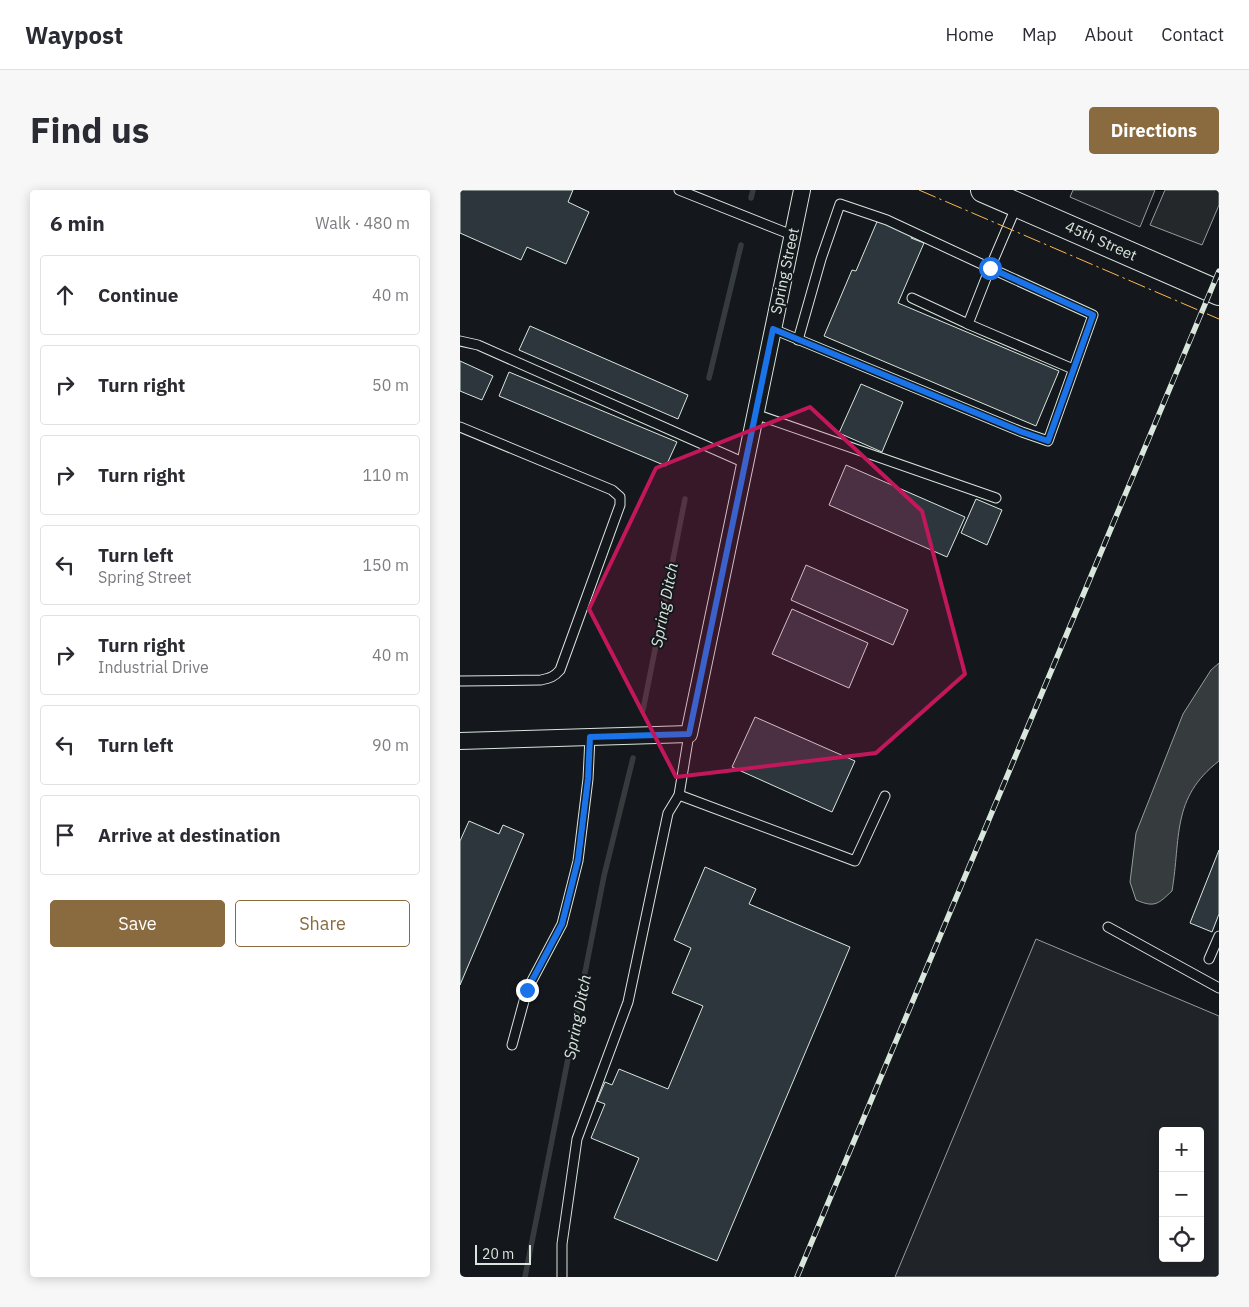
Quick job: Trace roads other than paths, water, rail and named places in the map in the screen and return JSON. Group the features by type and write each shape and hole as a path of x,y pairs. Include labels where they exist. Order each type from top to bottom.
{"main road":[{"name":"45th Street","path":"983,190 1219,293"}],"street":[{"name":"Spring Street","path":"689,734 802,190"},
{"path":"460,741 689,734"}],"lane":[{"path":"679,190 792,235"},
{"path":"773,329 798,340 1013,429 1048,441 1093,315 887,220 840,204 821,259 798,340"},
{"path":"968,324 1017,205"},
{"path":"912,298 1073,369"},
{"path":"460,341 478,345 745,462"},
{"path":"755,414 996,498"},
{"path":"460,427 612,490 620,497 620,505 560,670 556,675 541,680 460,681"},
{"path":"562,1277 562,1244 577,1139 628,1002 668,812 679,795 689,734"},
{"path":"512,1045 527,990 562,924 578,860 588,779 590,737"},
{"path":"679,795 855,861 885,796"},
{"path":"1108,927 1219,988"},
{"path":"1209,959 1219,936"}],"waterway":[{"name":"Spring Ditch","path":"751,198 753,190"},
{"name":"Spring Ditch","path":"709,378 741,245"},
{"name":"Spring Ditch","path":"643,710 685,499"},
{"name":"Spring Ditch","path":"525,1277 604,876 633,758"}],"railway":[{"path":"797,1277 1219,271"}]}
